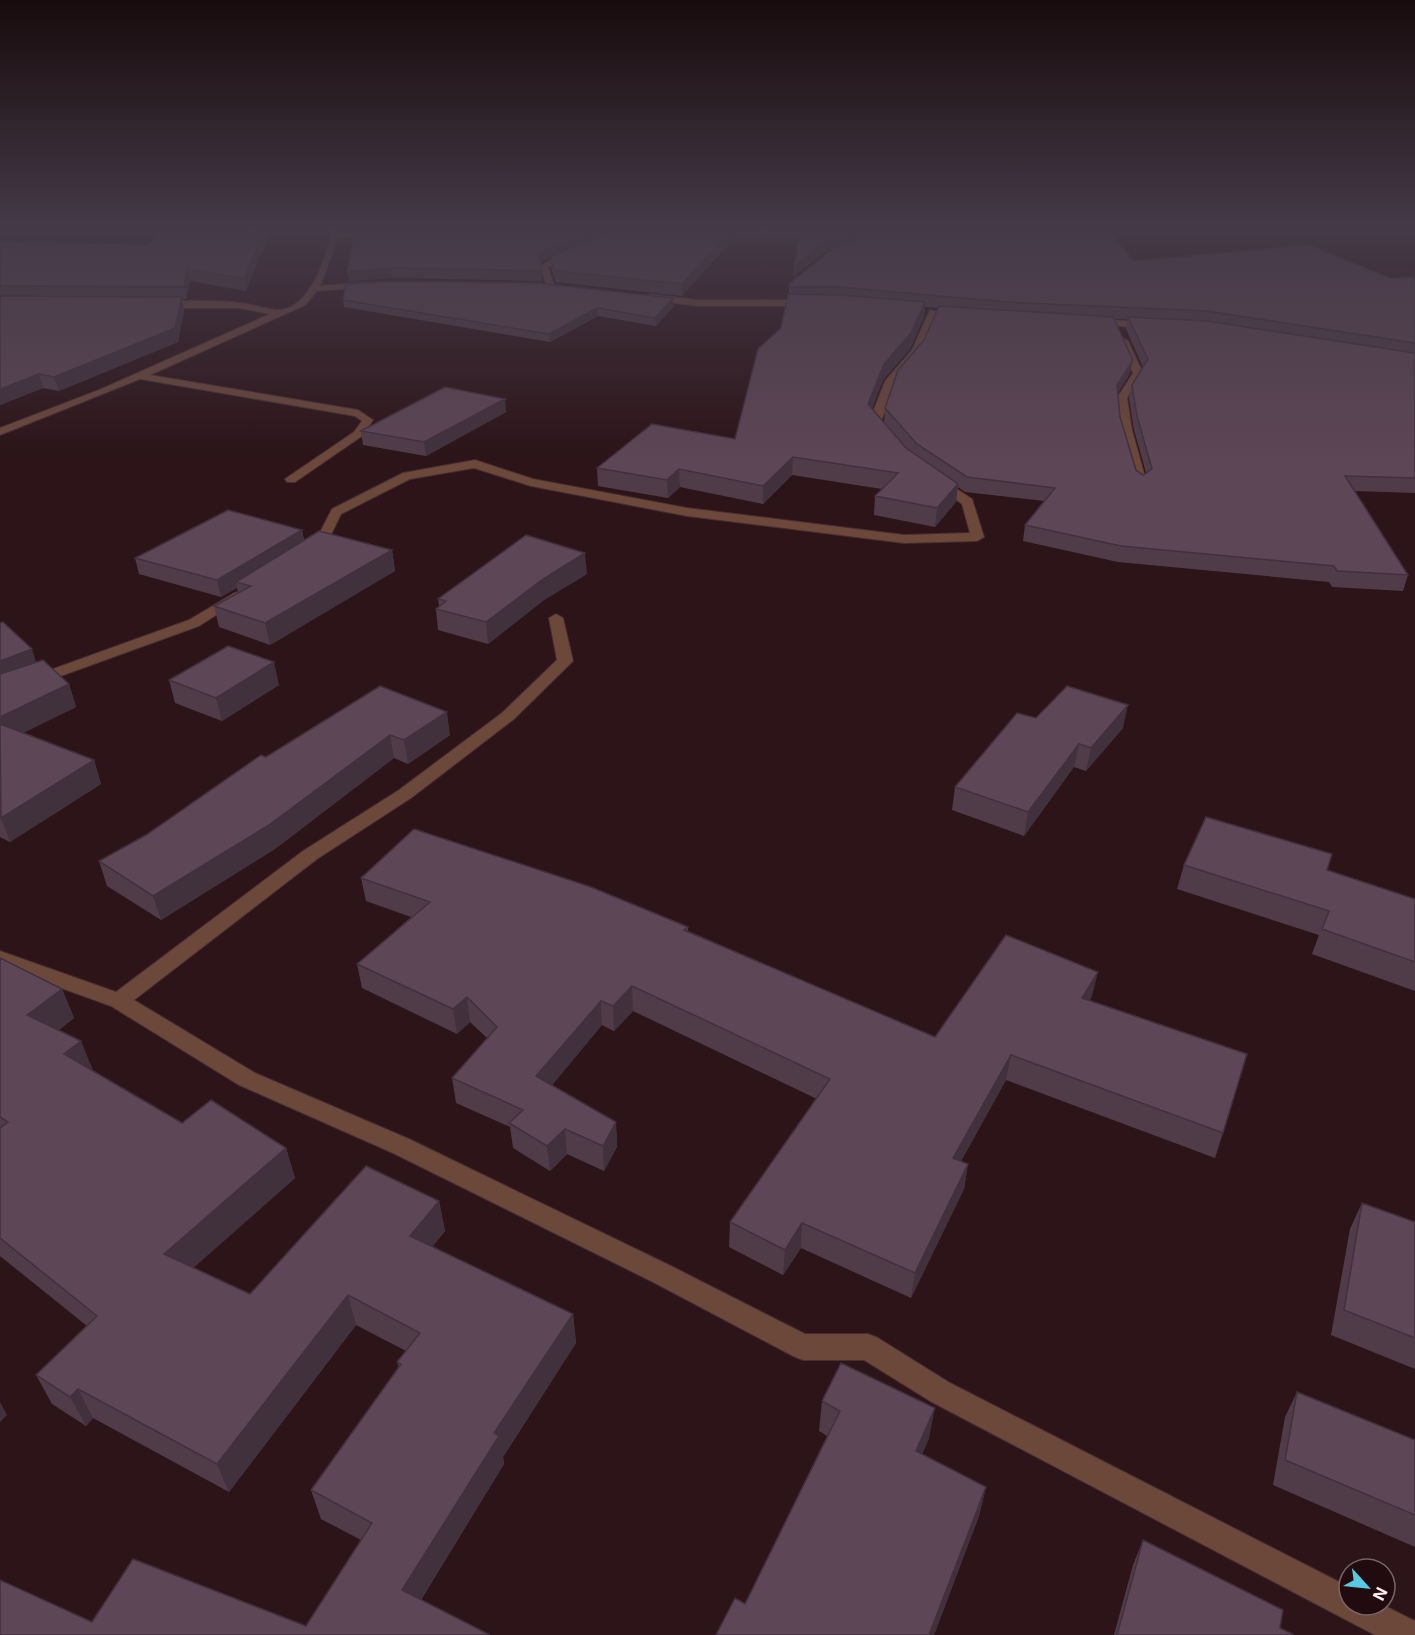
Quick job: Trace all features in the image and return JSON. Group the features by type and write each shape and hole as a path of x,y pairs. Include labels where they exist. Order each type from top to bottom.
{"street":[{"path":"241,305 280,313"},
{"path":"0,432 140,376 297,305"},
{"path":"896,446 875,422 890,381 916,351 929,311 945,313"},
{"path":"1087,322 1157,325"},
{"path":"1115,323 1138,372 1122,398 1126,430 1141,484"},
{"path":"140,376 358,413 368,420 358,434 291,479"},
{"path":"301,555 320,544 336,512 407,476 475,464 531,482 687,512 904,539 977,537 968,502 930,475"},
{"path":"0,693 194,623 243,591"},
{"path":"119,1001 310,855 405,794 508,716 565,661 555,618"},
{"path":"0,958 119,1001 247,1079 400,1146 662,1274 803,1347 868,1347 940,1392 1337,1599"},
{"path":"1373,1617 1408,1635"}],"building":[{"path":"0,305 180,305 175,328 54,377 39,374 0,389"},
{"path":"375,305 666,305 655,318 597,308 549,334"},
{"path":"786,305 924,305 911,333 884,364 868,404 906,448 958,484 937,508 875,496 898,473 793,457 763,486 679,469 667,480 597,468 652,424 735,439 758,349 781,328"},
{"path":"1080,305 1415,305 1415,343 1207,311"},
{"path":"939,306 1113,317 1133,360 1117,385 1120,417 1136,470 1143,475 1152,469 1137,416 1132,385 1148,359 1128,317 1206,321 1415,353 1415,478 1345,476 1408,575 1337,571 1334,566 1121,546 1025,525 1055,488 967,477 917,444 885,408 898,370 924,340"},
{"path":"445,387 505,399 424,442 361,431"},
{"path":"228,510 302,530 217,580 135,558"},
{"path":"319,531 392,550 265,623 214,606 251,586 236,582"},
{"path":"526,535 585,553 543,579 486,622 436,609 446,601 438,599"},
{"path":"3,622 32,649 0,661 0,623"},
{"path":"228,646 274,662 216,698 169,680"},
{"path":"43,660 69,684 0,717 0,674"},
{"path":"380,686 447,712 404,740 390,735 269,825 153,896 99,861 146,835 261,755 266,757"},
{"path":"1067,686 1128,705 1091,748 1079,744 1028,812 955,787 1017,713 1036,718"},
{"path":"0,724 94,760 1,818"},
{"path":"1206,817 1332,854 1327,870 1415,899 1415,962 1322,929 1329,911 1184,865"},
{"path":"414,829 591,887 688,927 684,930 935,1037 1006,935 1098,972 1082,998 1247,1054 1223,1133 1011,1055 953,1158 968,1164 915,1273 802,1223 785,1250 730,1222 830,1079 632,986 613,1006 601,1001 536,1076 616,1122 603,1146 565,1129 547,1146 509,1123 523,1110 452,1078 497,1027 467,997 453,1009 357,964 430,902 361,878"},
{"path":"0,958 62,989 27,1015 81,1041 64,1054 182,1123 211,1100 286,1148 164,1254 250,1294 366,1166 439,1201 410,1236 573,1314 494,1433 499,1436 402,1590 490,1635 0,1635 0,1580 92,1622 133,1559 306,1626 372,1523 311,1490 401,1364 397,1362 420,1333 348,1295 217,1464 78,1389 70,1397 36,1375 97,1316 0,1238 0,1128 8,1122 0,1117"},
{"path":"1362,1203 1415,1222 1415,1338 1344,1310"},
{"path":"841,1363 935,1408 916,1451 986,1487 929,1635 716,1635 735,1598 745,1604 840,1411 822,1401"},
{"path":"1297,1392 1415,1440 1415,1515 1285,1460"},
{"path":"1143,1540 1283,1610 1280,1628 1294,1635 1117,1635"}]}
